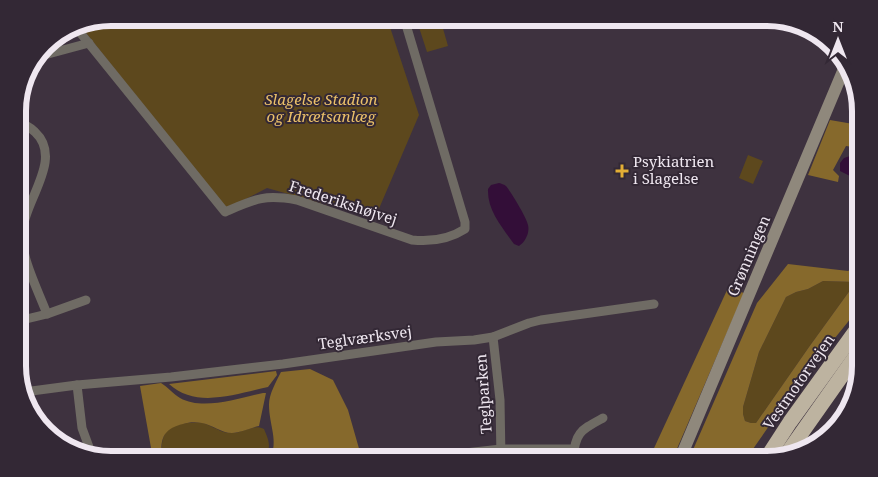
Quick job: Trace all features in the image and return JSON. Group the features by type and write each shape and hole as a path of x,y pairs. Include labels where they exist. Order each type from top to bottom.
{"highway":[{"name":"Vestmotorvejen","path":"771,451 852,336"},
{"name":"Vestmotorvejen","path":"792,447 852,361"}],"main road":[{"name":"Grønningen","path":"683,451 842,73"}],"street":[{"name":"Frederikshøjvej","path":"80,33 225,212 252,200 282,197 298,200 412,240 426,242 456,234 465,229 465,222 406,26"},
{"path":"49,54 89,43"},
{"path":"26,126 39,136 44,145 46,157 45,167 26,216"},
{"path":"26,261 47,314"},
{"path":"26,319 47,314 86,300"},
{"name":"Teglværksvej","path":"30,391 283,364 436,342 474,340 493,337 541,320 654,304"},
{"name":"Teglparken","path":"493,337 500,400 501,449"},
{"path":"77,385 82,428 89,447"},
{"path":"574,449 578,436 584,429 603,418"},
{"name":"Teglparken","path":"483,451 501,449 574,449"}],"green space":[{"name":"Slagelse Stadion og Idrætsanlæg","path":"111,26 390,26 419,115 375,218 267,188 226,209 85,31"},
{"path":"419,26 442,26 448,46 427,52"},
{"path":"748,155 763,161 753,184 739,178"},
{"path":"823,281 852,282 852,288 756,423 745,421 743,407 759,352 786,297"},
{"path":"203,423 229,433 253,428 264,429 269,444 268,451 162,451 164,435 170,428 176,425"}],"shaded area":[{"path":"830,120 852,124 852,147 846,146 833,170 839,176 838,182 808,175"},
{"path":"852,155 852,177 840,171 840,163 844,158"},
{"path":"499,183 506,186 527,222 528,234 519,246 514,244 496,218 490,204 488,189 491,185"},
{"path":"788,264 848,271 852,269 852,282 823,281 786,297 759,352 743,407 745,421 751,423 756,423 852,288 852,317 801,380 752,451 692,451 757,303"},
{"path":"728,288 744,293 676,451 653,451"},
{"path":"310,369 333,380 348,410 360,451 273,451 274,439 269,405 273,388 281,372"},
{"path":"276,371 277,375 268,387 230,396 204,398 191,396 180,392 169,384"},
{"path":"161,383 180,398 189,402 199,403 221,402 266,393 259,426 232,433 224,432 206,424 192,422 171,429 164,436 161,451 152,451 140,386"}],"place":[{"name":"Psykiatrien i Slagelse","path":"622,171"}]}
